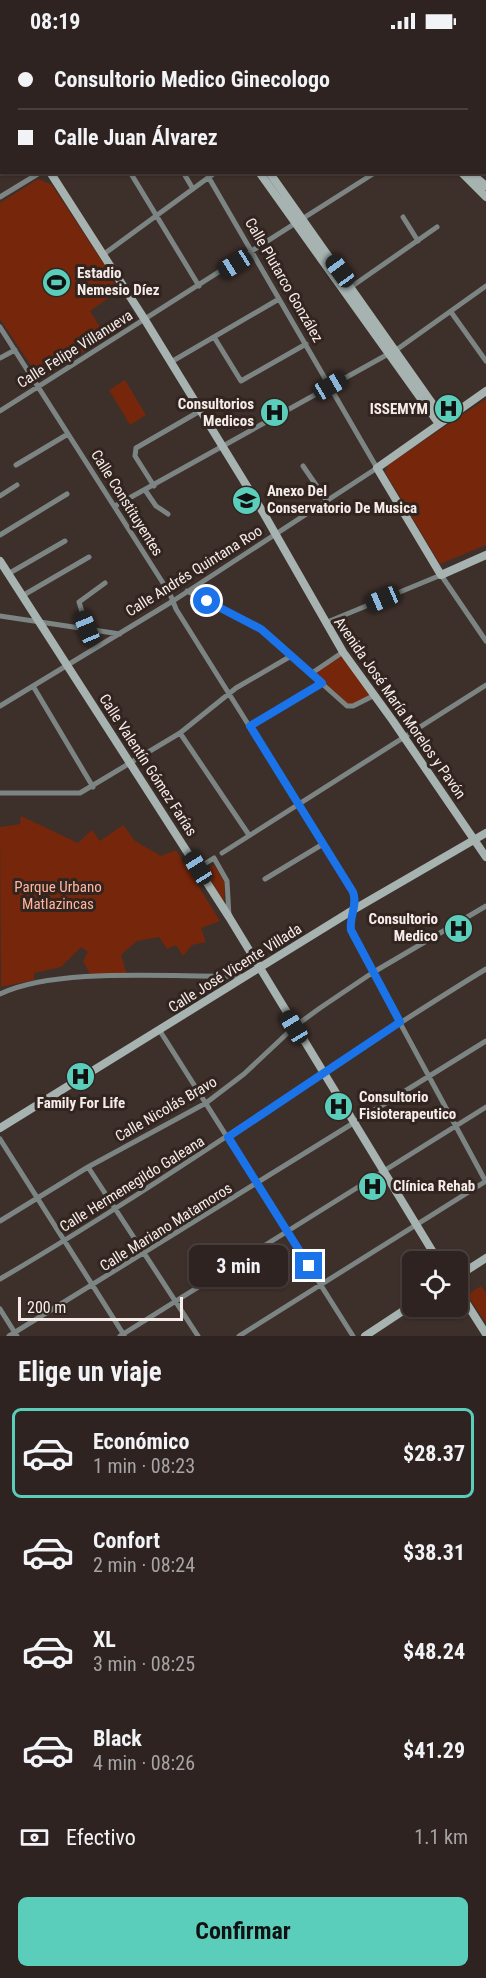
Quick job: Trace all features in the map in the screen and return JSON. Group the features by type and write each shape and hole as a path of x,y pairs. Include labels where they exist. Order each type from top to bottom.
{"main road":[{"name":"Avenida José María Morelos y Pavón","path":"51,174 171,362 276,535 343,652 486,857"},
{"path":"262,174 351,287 392,351"},
{"path":"270,174 299,222 442,422"},
{"path":"463,174 486,197"},
{"path":"472,174 486,186"},
{"name":"Calle Andrés Quintana Roo","path":"377,468 486,391"},
{"name":"Calle Plutarco González","path":"377,468 441,574"},
{"path":"441,574 486,555"},
{"name":"Calle Valentín Gómez Farías","path":"1,565 229,917 432,1251"},
{"name":"Calle José Vicente Villada","path":"0,1128 353,910 486,833"},
{"path":"468,1270 486,1258"},
{"path":"468,1307 484,1335"},
{"path":"365,1336 402,1312"}],"street":[{"path":"0,197 38,174"},
{"path":"131,174 199,286"},
{"path":"184,174 193,189"},
{"path":"104,254 213,174"},
{"name":"Calle Felipe Villanueva","path":"0,411 373,174"},
{"name":"Calle Plutarco González","path":"208,178 377,468"},
{"path":"403,217 418,241"},
{"path":"351,287 437,227"},
{"path":"115,506 392,351 486,286"},
{"path":"171,362 279,299"},
{"path":"451,312 486,361"},
{"name":"Calle Constituyentes","path":"0,327 115,506 229,695 353,892 355,900 351,930 486,1182"},
{"path":"214,337 238,379 243,381 306,344"},
{"path":"0,358 15,350"},
{"path":"154,486 135,456 136,447 200,411"},
{"path":"16,465 68,434"},
{"path":"303,466 327,501"},
{"name":"Calle Andrés Quintana Roo","path":"0,706 173,601 377,468"},
{"path":"0,496 17,485"},
{"path":"145,490 156,506 168,514"},
{"path":"0,535 67,494"},
{"path":"8,574 65,541"},
{"path":"22,596 89,557"},
{"path":"326,623 441,574"},
{"name":"Calle Plutarco González","path":"441,574 486,641"},
{"path":"87,628 78,608 79,601 105,583"},
{"path":"187,591 246,620 348,706 375,695"},
{"path":"0,616 120,634"},
{"path":"312,674 343,652"},
{"path":"0,784 3,793 80,793 132,764 180,733 229,695 291,656"},
{"path":"250,726 322,683"},
{"path":"222,853 403,735 486,685"},
{"path":"33,686 93,787"},
{"path":"180,733 249,835"},
{"path":"265,879 323,844"},
{"path":"198,868 214,858 227,881 229,917"},
{"name":"Calle Nicolás Bravo","path":"0,1221 88,1167 206,1103 244,1074 294,1027 372,973 486,906"},
{"name":"Calle Hermenegildo Galeana","path":"0,1279 116,1209 323,1075 400,1022 486,969"},
{"path":"0,994 34,984 82,978 247,976"},
{"path":"160,1031 353,1336"},
{"name":"Calle Mariano Matamoros","path":"14,1335 486,1041"},
{"path":"0,1139 122,1335 486,1107"},
{"path":"88,1167 198,1336"},
{"path":"239,1336 486,1182"},
{"path":"0,1309 14,1335"}],"green space":[{"name":"Estadio Nemesio Díez","path":"38,179 52,185 107,269 118,291 90,311 105,335 95,342 96,344 40,379 0,319 0,203"},
{"path":"125,380 146,415 130,425 109,390"},
{"path":"486,399 486,545 440,564 385,472 388,465"},
{"path":"341,656 370,695 350,706 315,673"},
{"name":"Parque Urbano Matlazincas","path":"21,816 78,843 92,830 100,841 123,825 135,841 161,856 176,850 220,921 201,928 206,942 192,945 183,956 176,945 167,949 159,937 137,941 121,955 127,975 91,976 83,961 88,952 81,947 61,967 34,973 34,980 1,987 0,827 20,824"},
{"path":"214,865 225,883 224,902 205,871"},
{"path":"481,1286 486,1293 486,1323 468,1296"}],"place":[{"name":"Estadio Nemesio Díez","path":"56,282"},
{"name":"ISSEMYM","path":"449,409"},
{"name":"Consultorios Medicos","path":"275,413"},
{"name":"Anexo Del Conservatorio De Musica","path":"246,500"},
{"name":"Consultorio Medico","path":"459,928"},
{"name":"Family For Life","path":"81,1076"},
{"name":"Consultorio Fisioterapeutico","path":"338,1106"},
{"name":"Clínica Rehab","path":"372,1186"}],"route":[{"path":"207,601 261,629 322,683 250,726 353,892 355,904 350,921 353,936 400,1022 228,1137 309,1266"}]}
